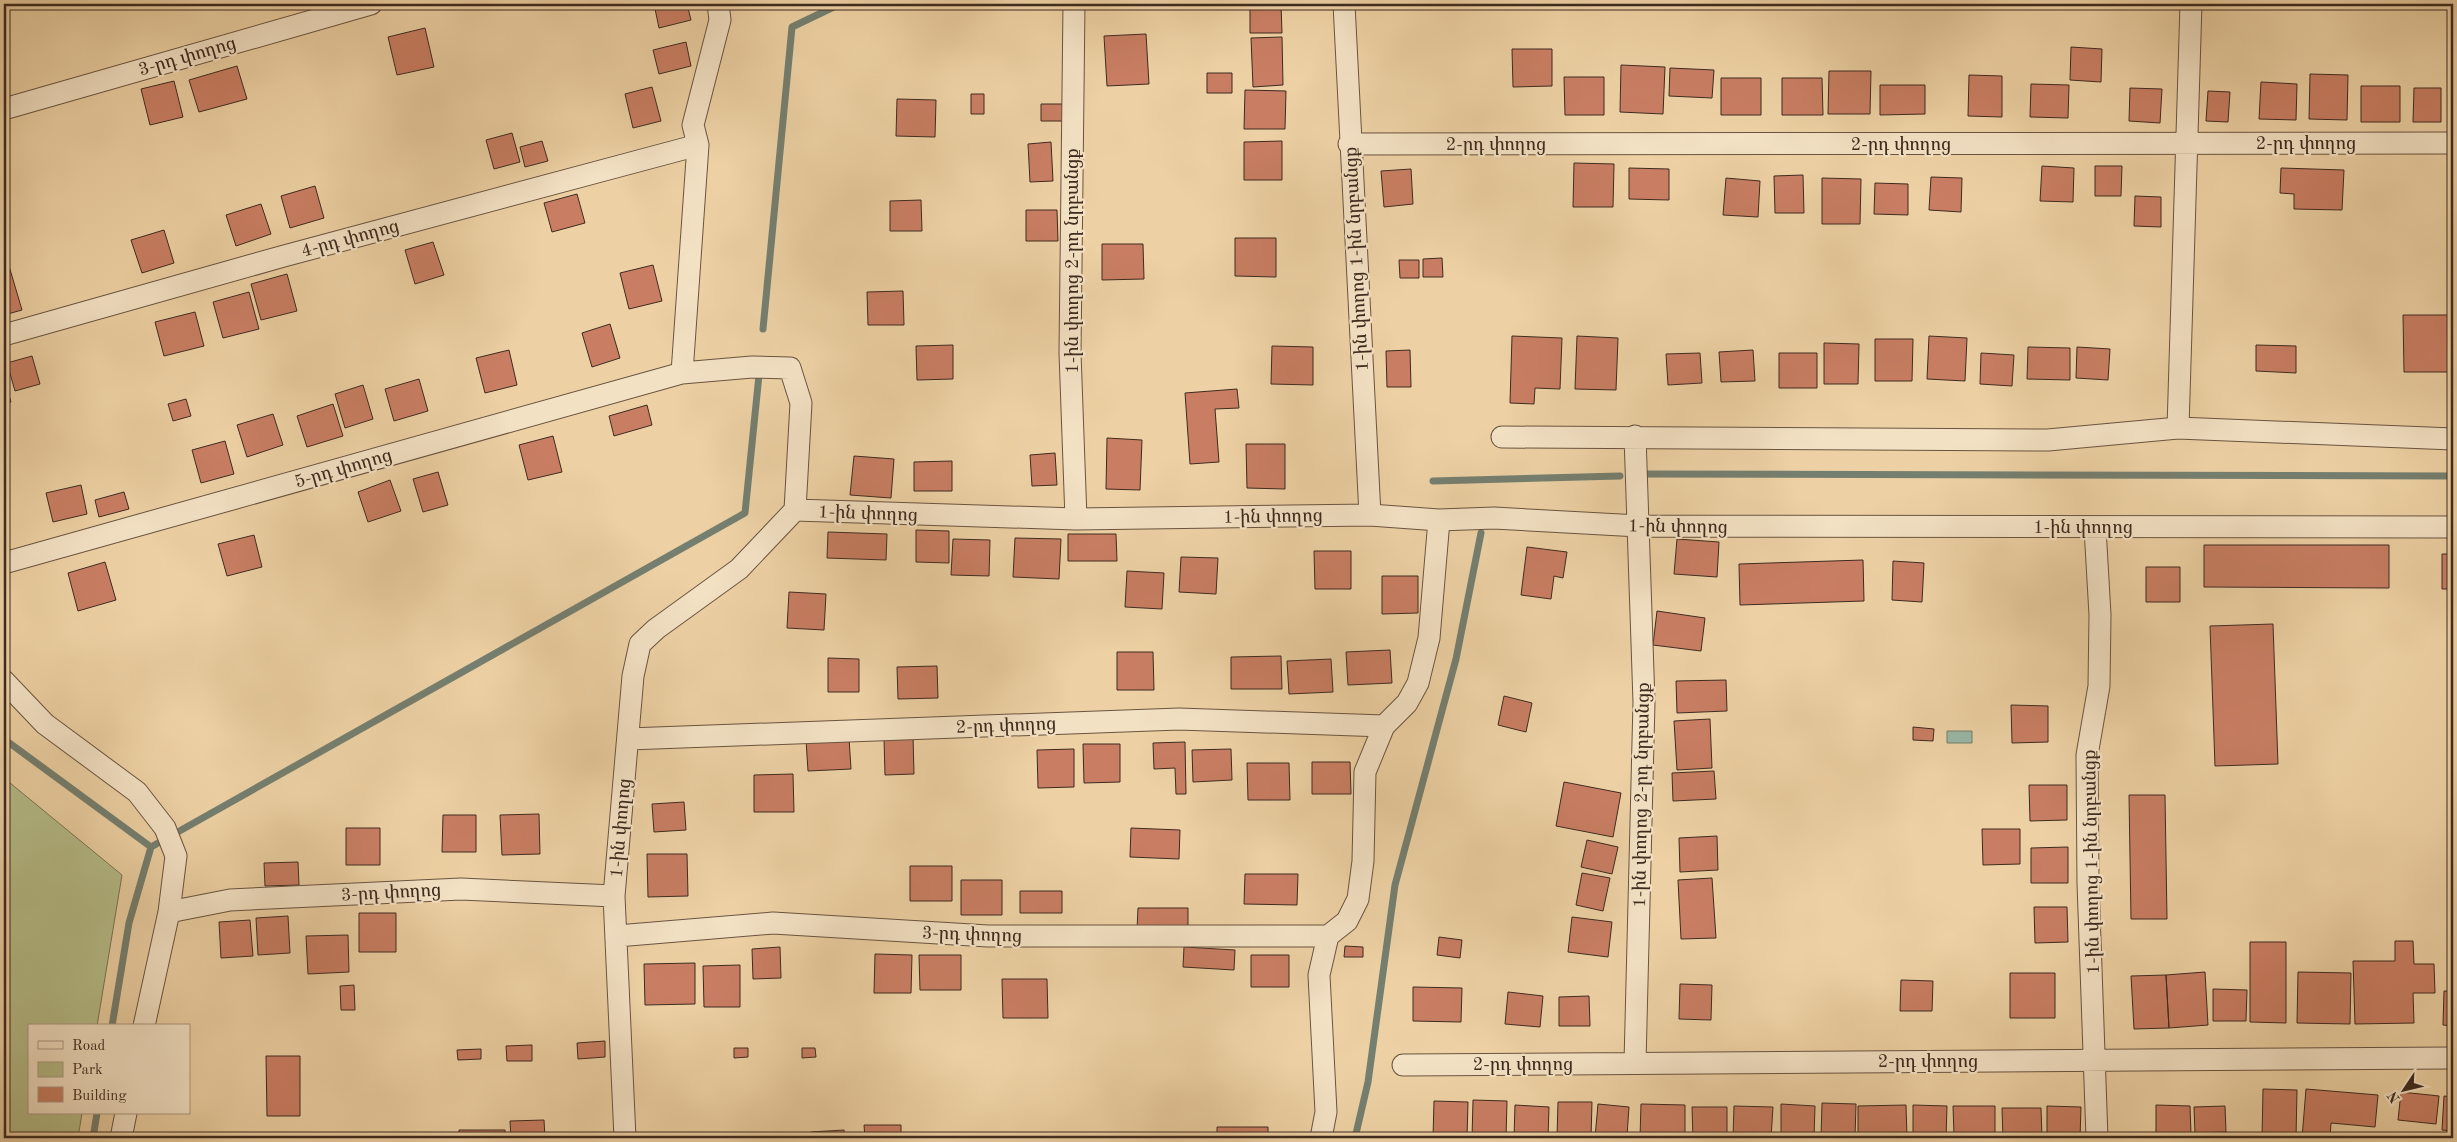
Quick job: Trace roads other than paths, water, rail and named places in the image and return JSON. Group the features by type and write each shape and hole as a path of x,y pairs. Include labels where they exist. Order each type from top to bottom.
{"street":[{"name":"3-րդ փողոց","path":"4,109 371,4"},
{"path":"682,373 698,145 693,124 720,20 718,4"},
{"name":"1-ին փողոց 2-րդ նրբանցք","path":"1074,4 1070,353 1076,519"},
{"name":"1-ին փողոց 1-ին նրբանցք","path":"1344,4 1349,144 1370,515"},
{"path":"2178,428 2191,4"},
{"name":"2-րդ փողոց","path":"1349,144 2453,143"},
{"name":"4-րդ փողոց","path":"4,335 284,256 698,145"},
{"name":"5-րդ փողոց","path":"4,563 682,373 752,367 790,368 801,404 795,510"},
{"path":"1502,437 1635,436 2048,440 2178,428 2453,439"},
{"name":"1-ին փողոց 2-րդ նրբանցք","path":"1635,436 1644,702 1635,1063"},
{"name":"1-ին փողոց","path":"625,1138 614,896 633,676 640,644 656,629 739,569 795,510 1076,519 1370,515 1439,520 1494,518 1639,526 2453,527"},
{"path":"1321,1138 1326,1112 1319,975 1328,936 1347,921 1358,899 1363,861 1364,772 1384,726 1407,704 1418,683 1429,638 1439,520"},
{"name":"1-ին փողոց 1-ին նրբանցք","path":"2095,528 2100,615 2099,686 2087,755 2088,883 2097,1138"},
{"path":"4,680 45,724 136,792 165,828 176,856 169,912 144,1024"},
{"name":"2-րդ փողոց","path":"628,739 1179,718 1384,726"},
{"name":"3-րդ փողոց","path":"169,912 230,900 461,889 614,896"},
{"name":"3-րդ փողոց","path":"617,936 773,923 988,936 1328,936"},
{"name":"2-րդ փողոց","path":"1404,1065 2453,1058"},
{"path":"122,1138 126,1114"}],"waterway":[{"path":"763,329 792,27 840,4"},
{"path":"112,1024 129,923 151,847 745,513 759,375"},
{"path":"1642,474 2453,476"},
{"path":"1433,481 1620,476"},
{"path":"1355,1138 1368,1082 1395,885 1456,659 1481,533"},
{"path":"4,739 151,847"},
{"path":"93,1138 97,1114"}]}
